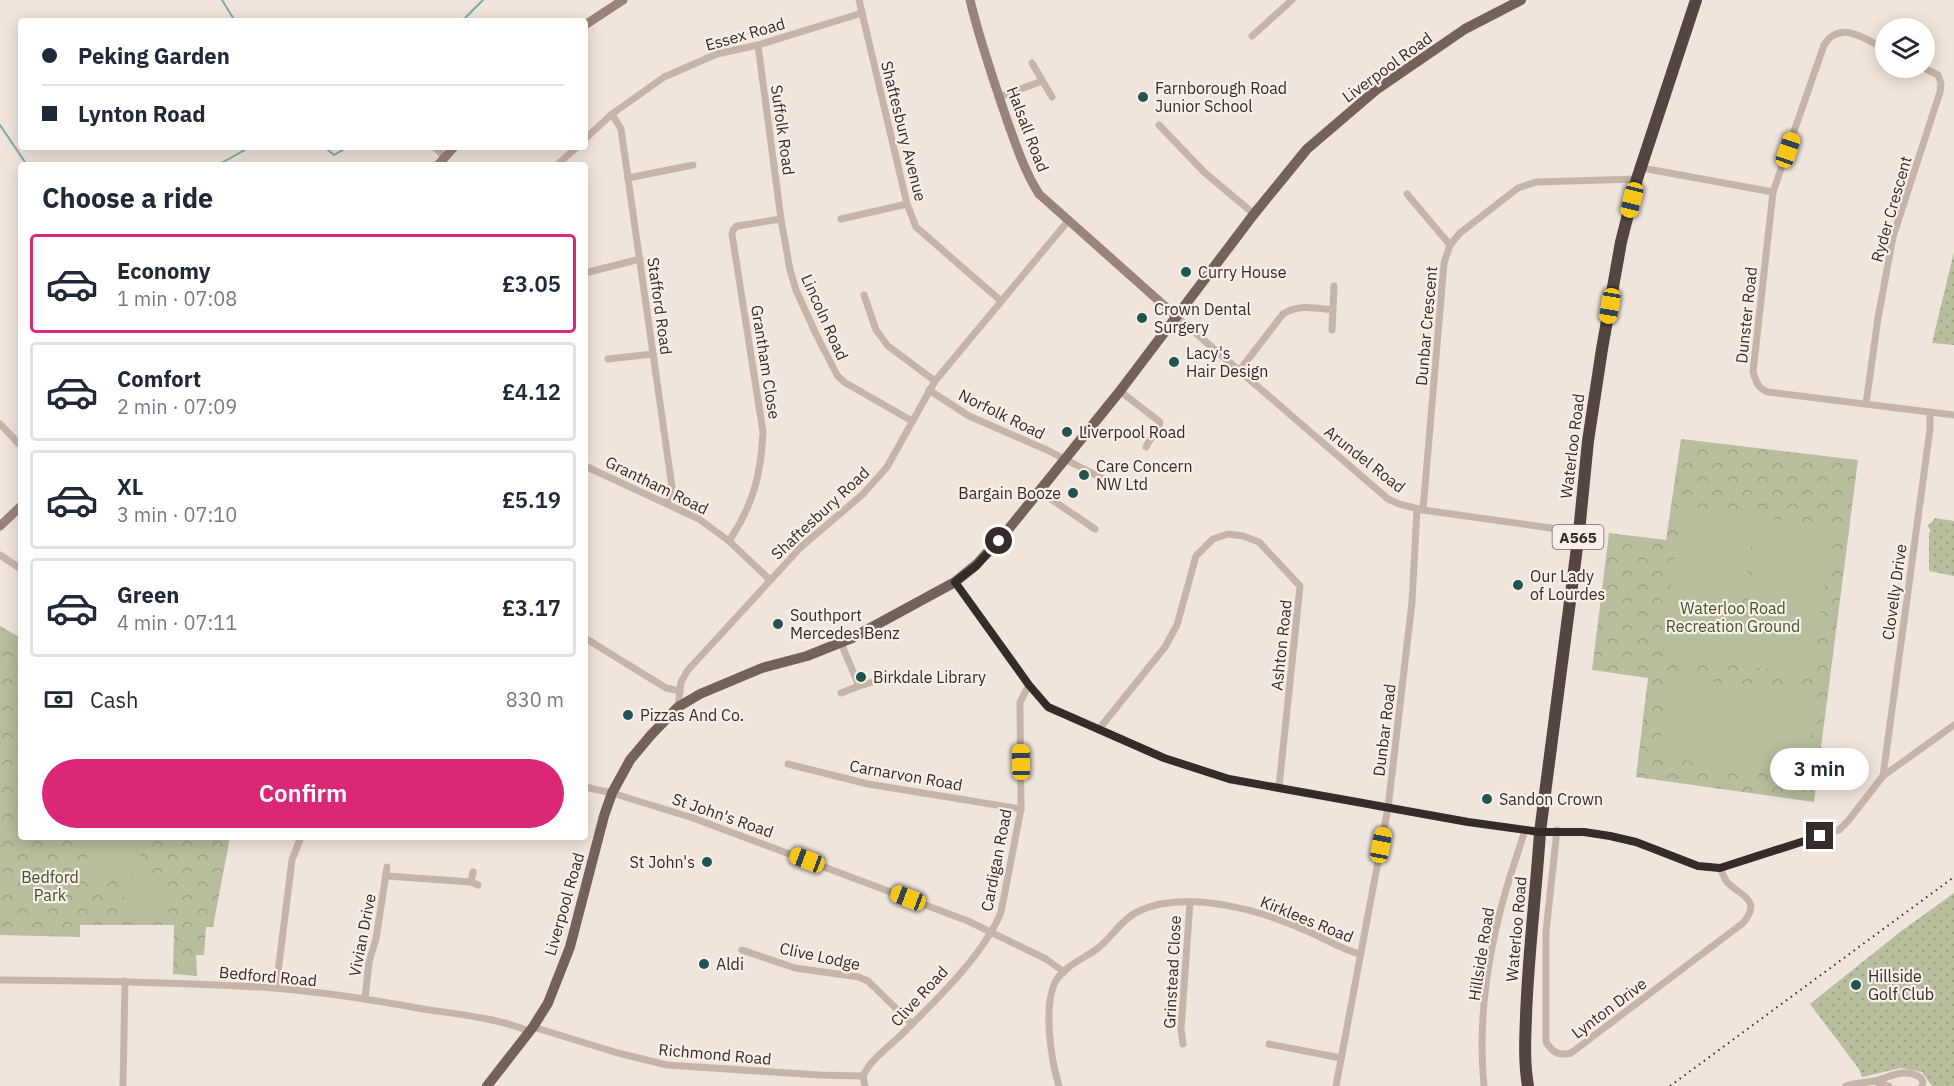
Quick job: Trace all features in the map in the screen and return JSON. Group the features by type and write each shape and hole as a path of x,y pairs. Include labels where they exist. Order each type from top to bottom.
{"highway":[{"name":"Waterloo Road","path":"1528,1086 1525,1068 1527,962 1540,832 1579,532 1588,441 1602,349 1621,242 1640,173 1696,0"}],"main road":[{"name":"Liverpool Road","path":"487,1086 531,1030 548,1003 570,947 612,793 630,760 651,735 678,707 700,694 758,669 807,656 852,638 955,582 976,566 991,551 1120,391 1254,214 1307,149 1376,90 1465,29 1521,0"}],"street":[{"path":"588,23 623,0"},
{"name":"Shaftesbury Avenue","path":"859,0 907,204 916,227 1001,301"},
{"name":"Halsall Road","path":"970,0 980,43 999,97 1028,176 1039,194 1177,317"},
{"path":"1252,36 1292,0"},
{"name":"Essex Road","path":"588,136 612,114 664,77 717,54 758,45 862,13"},
{"path":"1640,173 1773,192 1824,45 1831,34 1841,31 1851,33 1875,44"},
{"name":"Suffolk Road","path":"758,45 781,219"},
{"path":"1032,63 1052,97"},
{"name":"Ryder Crescent","path":"1866,404 1878,318 1893,237 1940,92 1941,83 1935,74"},
{"path":"999,97 1042,81"},
{"name":"Stafford Road","path":"612,114 621,129 672,487 666,502"},
{"path":"1159,125 1204,172 1254,214"},
{"path":"437,150 445,157"},
{"path":"441,162 451,150"},
{"path":"560,162 574,150"},
{"path":"628,178 693,165"},
{"name":"Dunbar Crescent","path":"1420,509 1444,263 1450,245 1468,226 1518,188 1536,182 1640,173"},
{"name":"Dunster Road","path":"1773,192 1753,372 1761,389 1768,392 1954,415"},
{"path":"1407,194 1450,245"},
{"path":"841,219 907,204"},
{"name":"Lincoln Road","path":"781,219 796,290 837,375 844,382 912,421"},
{"name":"Grantham Close","path":"729,541 741,523 755,493 761,462 763,432 732,234 737,226 781,219"},
{"name":"Shaftesbury Road","path":"678,707 681,682 688,670 769,579 801,547 863,494 887,467 935,381 1068,221"},
{"path":"588,272 639,259"},
{"path":"1332,330 1334,286"},
{"path":"864,295 876,330 888,346 935,381"},
{"path":"1239,371 1283,314 1291,309 1303,307 1333,309"},
{"name":"Arundel Road","path":"1177,317 1388,498 1399,504 1579,532"},
{"path":"608,359 653,354"},
{"name":"Norfolk Road","path":"929,390 969,416 1065,459 1117,486"},
{"path":"1120,391 1160,422 1160,428 1146,447"},
{"name":"Clovelly Drive","path":"1883,776 1930,429 1930,413"},
{"path":"0,424 18,443"},
{"name":"Grantham Road","path":"588,467 699,519 729,541 769,579"},
{"path":"1039,491 1095,529"},
{"path":"0,526 18,509"},
{"name":"Dunbar Road","path":"1336,1086 1389,808 1420,509"},
{"name":"Ashton Road","path":"1099,729 1165,647 1177,625 1196,556 1213,539 1228,534 1243,536 1259,542 1300,586 1280,787"},
{"path":"0,555 18,567"},
{"path":"955,582 1029,685 1048,707 1164,758 1229,779 1389,808 1540,832 1584,832 1610,836 1636,842 1698,866 1720,868 1839,830 1883,776 1954,725"},
{"path":"588,640 666,688 680,692"},
{"path":"841,643 859,686"},
{"path":"841,693 896,673"},
{"name":"Cardigan Road","path":"990,932 1001,912 1021,809 1020,702 1029,685"},
{"name":"Carnarvon Road","path":"788,764 868,784 1021,809"},
{"name":"St John's Road","path":"588,788 612,793 766,844 968,921 990,932"},
{"name":"Hillside Road","path":"1484,1086 1482,1056 1488,971 1504,897 1525,830"},
{"name":"Lynton Drive","path":"1557,831 1546,932 1546,1042 1552,1051 1562,1055 1571,1053 1743,923 1750,914 1751,904 1747,896 1726,881 1720,868"},
{"path":"276,988 292,860 300,840"},
{"name":"Vivian Drive","path":"365,999 369,962 376,939 387,867"},
{"name":"Vivian Drive","path":"387,876 474,883 474,872"},
{"name":"Grinstead Close","path":"1182,1044 1181,1029 1190,902"},
{"name":"Kirklees Road","path":"1064,972 1102,946 1122,923 1136,912 1170,903 1222,904 1252,911 1314,934 1344,950 1360,954"},
{"path":"990,932 1046,959 1064,972 1057,979 1051,995 1049,1034 1052,1064 1059,1086"},
{"name":"Clive Road","path":"863,1076 958,975 990,932"},
{"name":"Clive Lodge","path":"742,950 795,968 859,977 868,981 912,1024"},
{"name":"Bedford Road","path":"0,980 124,981 276,988 365,999 531,1030"},
{"path":"123,1086 124,981"},
{"name":"Richmond Road","path":"531,1030 667,1065 819,1076 863,1076"},
{"path":"1269,1044 1341,1058"},
{"path":"1846,1086 1909,1073 1921,1078 1922,1086"},
{"path":"818,1086 819,1076"},
{"path":"863,1076 865,1086"},
{"path":"1874,1081 1889,1086"}],"green space":[{"path":"1954,252 1954,345 1932,343"},
{"name":"Waterloo Road Recreation Ground","path":"1681,439 1858,460 1814,802 1636,777 1648,678 1592,670 1609,533 1666,540"},
{"path":"1682,506 1755,516 1735,664 1662,654"},
{"path":"1760,517 1833,527 1812,675 1739,665"},
{"path":"1935,518 1954,521 1954,576 1929,571 1929,532 1931,532 1928,526"},
{"name":"Bedford Park","path":"0,626 18,636 18,840 229,840 213,927 206,927 204,955 196,955 197,976 173,974 174,925 80,925 80,937 0,935"},
{"path":"1670,676 1816,696 1804,777 1659,757"},
{"path":"87,840 141,840 141,872 87,872"},
{"path":"124,878 168,878 167,922 124,922"},
{"name":"Hillside Golf Club","path":"1954,893 1954,1086 1932,1086 1922,1072 1901,1068 1862,1077 1859,1069 1810,1004 1900,932"}],"waterway":[{"path":"222,0 233,18"},
{"path":"465,18 483,0"},
{"path":"0,125 25,162"},
{"path":"223,162 245,150"},
{"path":"328,150 334,155 343,150"}],"railway":[{"path":"1670,1086 1954,877"}],"place":[{"name":"Farnborough Road Junior School","path":"1143,97"},
{"name":"Curry House","path":"1186,272"},
{"name":"Crown Dental Surgery","path":"1142,318"},
{"name":"Lacy's Hair Design","path":"1174,362"},
{"name":"Liverpool Road","path":"1067,432"},
{"name":"Care Concern NW Ltd","path":"1084,475"},
{"name":"Bargain Booze","path":"1073,493"},
{"name":"Our Lady of Lourdes","path":"1518,585"},
{"name":"Southport Mercedes Benz","path":"778,624"},
{"name":"Birkdale Library","path":"861,677"},
{"name":"Pizzas And Co.","path":"628,715"},
{"name":"Sandon Crown","path":"1487,799"},
{"name":"St John's","path":"707,862"},
{"name":"Aldi","path":"704,964"},
{"name":"Hillside Golf Club","path":"1856,985"}],"route":[{"path":"999,541 976,566 955,582 1029,685 1048,707 1164,758 1229,779 1468,822 1540,832 1584,832 1610,836 1636,842 1698,866 1720,868 1820,836"}]}
